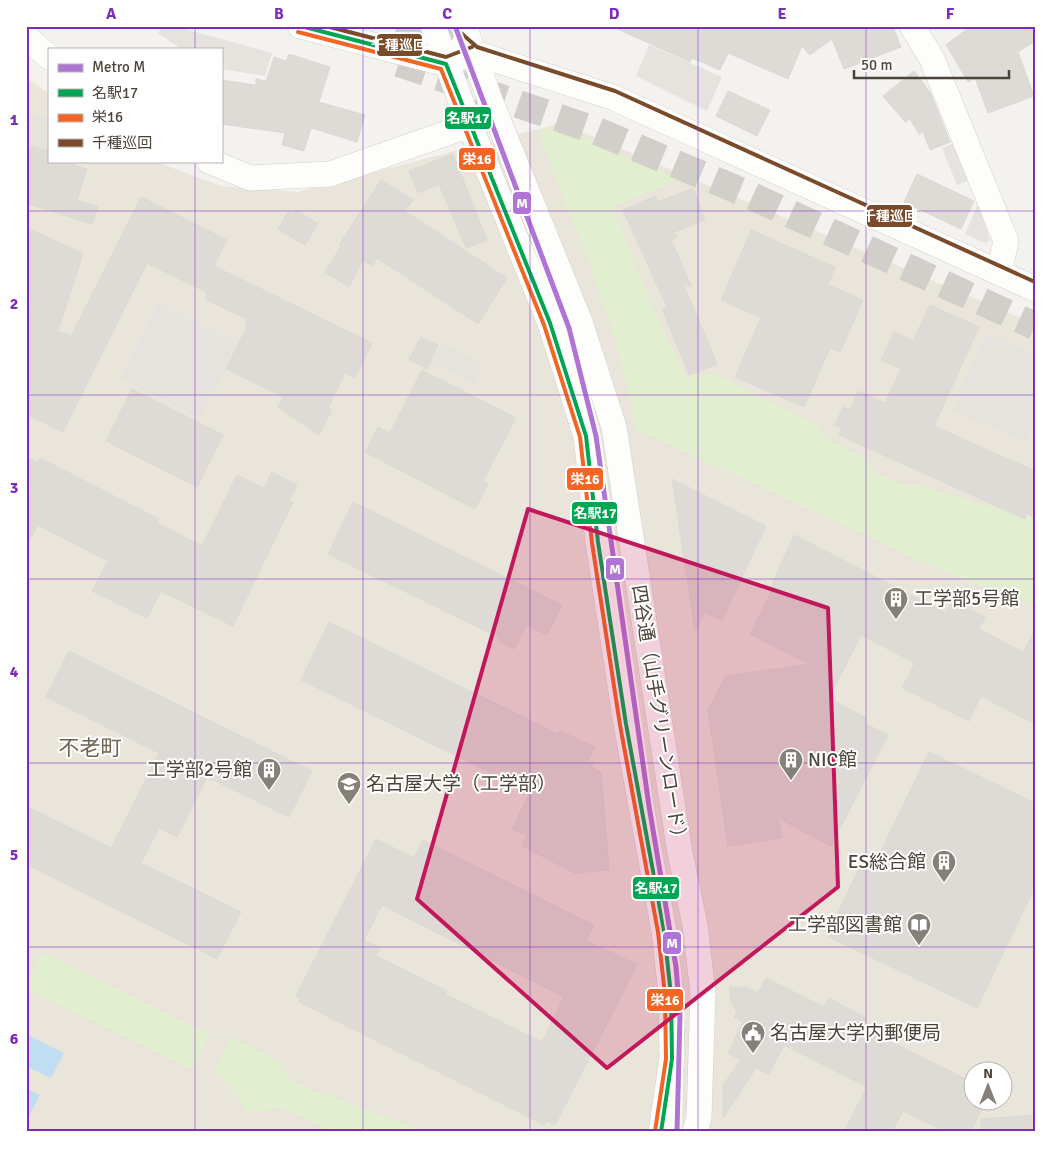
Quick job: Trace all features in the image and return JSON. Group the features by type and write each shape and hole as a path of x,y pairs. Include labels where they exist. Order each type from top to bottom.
{"street":[{"path":"300,26 446,64 474,53"},
{"path":"432,26 550,323 586,436 602,571 626,724 664,931 671,995 672,1059 661,1132"},
{"path":"443,26 474,53 612,97 1035,289"},
{"name":"四谷通（山手グリーンロード）","path":"464,26 490,100 580,322 614,427 680,853 695,925 703,993 699,1117 695,1132"},
{"path":"912,26 932,59 1006,241 999,272"},
{"path":"26,37 48,56"},
{"path":"211,162 250,178 330,174 470,125"}],"highlighted area":[{"path":"528,509 828,608 838,887 607,1068 417,899"}],"shaded area":[{"path":"162,26 174,26 272,53 265,76 222,69 222,48 180,48 158,33"},
{"path":"649,45 722,77 707,111 636,76"},
{"path":"26,78 48,92 48,162 157,162 221,186 298,192 561,123 1035,324 1035,1132 26,1132"},
{"path":"28,112 48,118 48,150 26,144"},
{"path":"957,142 972,179 957,185 942,148"},
{"path":"978,204 990,240 985,243 965,234"},
{"path":"157,303 237,343 200,418 119,379"},
{"path":"986,334 1035,355 1035,422 1026,443 952,410"},
{"path":"443,343 485,366 475,384 433,361"}],"green space":[{"path":"564,125 601,146 679,179 613,207 650,302 686,377 715,374 819,426 825,437 867,460 876,474 906,486 919,485 1018,515 1035,516 1035,605 956,577 635,429 629,394 609,319 596,286 589,260 571,219 538,131"},
{"path":"42,953 210,1035 193,1070 26,989"},
{"path":"232,1037 276,1060 294,1083 413,1127 418,1132 334,1132 282,1108 245,1112 235,1092 214,1071"}],"water":[{"path":"26,1034 64,1053 51,1078 26,1066"},
{"path":"26,1088 40,1095 27,1120 26,1120"}],"building":[{"path":"611,26 893,26 901,47 844,69 832,39 810,55 802,46 788,79 728,53 720,70 692,58 690,62"},
{"path":"971,26 1030,26 1035,35 1035,41 1018,52 1034,96 988,113 975,78 968,82 946,45"},
{"path":"289,54 330,67 319,102 365,115 357,142 311,128 304,151 282,145 285,133 222,124 222,80 256,85 256,79 266,81 274,57 286,61"},
{"path":"914,71 930,92 950,142 930,150 923,132 919,134 910,119 905,122 883,96"},
{"path":"728,91 770,110 757,136 716,116"},
{"path":"31,146 48,151 48,162 63,162 87,169 77,200 98,207 92,224 26,203 26,163"},
{"path":"453,154 487,240 466,248 439,184 418,193 409,171"},
{"path":"917,174 974,201 961,229 904,202"},
{"path":"381,180 413,200 405,211 507,278 478,324 377,258 372,266 363,260 349,287 325,272 341,246 339,245"},
{"path":"693,188 705,220 674,232 677,237 671,240 692,287 683,283 717,364 689,375 662,309 667,307 623,210 655,196 658,202"},
{"path":"141,197 227,240 214,266 372,343 355,378 345,373 328,408 332,410 319,435 278,407 283,397 226,369 248,325 245,324 247,319 205,299 208,293 147,263 63,432 26,414 26,227 83,254 58,331 71,336"},
{"path":"289,210 294,214 296,210 318,224 305,245 278,229"},
{"path":"751,230 835,267 828,285 863,300 840,352 830,348 804,407 735,377 761,318 721,300"},
{"path":"930,305 979,327 934,426 1035,471 1035,518 1027,514 1025,519 839,435 842,428 835,425 843,407 850,410 858,391 885,403 901,369 881,360 894,332 913,341"},
{"path":"421,337 438,345 427,369 409,359"},
{"path":"422,370 516,418 483,481 488,484 475,509 365,452 378,427 390,433"},
{"path":"132,389 223,435 197,487 106,441"},
{"path":"26,456 38,462 40,458 159,519 157,523 202,546 237,475 264,488 272,472 297,485 289,501 293,502 233,626 161,591 147,618 92,591 108,561 38,525 26,547"},
{"path":"672,479 766,526 722,620 705,612 695,631"},
{"path":"353,502 562,605 547,635 526,625 514,649 498,641 500,638 328,554"},
{"path":"794,535 946,613 952,601 985,617 979,629 1023,652 1035,630 1035,724 981,696 969,721 902,688 915,663 861,635 829,698 866,718 864,723 888,735 831,846 778,818 782,838 728,846 708,710 726,676 809,664 750,634 772,590 770,589"},
{"path":"329,622 558,734 560,731 595,747 588,761 593,763 591,767 601,772 609,870 575,873 522,846 527,836 512,829 530,792 301,680"},
{"name":"工学部2号館","path":"69,651 312,771 289,817 207,777 177,837 159,828 141,863 241,912 217,959 26,864 26,806 111,848 159,753 46,697"},
{"name":"ES総合館","path":"929,752 1035,803 1035,887 977,1008 827,936 865,856 876,861"},
{"path":"376,839 414,858 423,840 594,925 586,940 637,965 555,1125 546,1121 544,1125 299,1002 300,998 296,996","holes":["382,905 564,997 542,1042 445,994 447,991 376,956 380,948 364,940"]},
{"path":"766,978 824,1007 829,998 866,1018 861,1027 964,1078 964,1110 982,1110 970,1132 946,1132 903,1111 892,1132 844,1132 867,1087 784,1045 769,1074 756,1068 723,1118 723,1085 741,1060 728,1053 743,1022 734,1017 737,1011 730,1001 730,987 746,987 758,993"},
{"path":"1035,1115 1035,1132 982,1132 981,1119"}],"tunnel":[{"path":"397,26 457,46"},
{"path":"399,63 597,131 745,193 1035,326"}],"metro line":[{"name":"M","path":"455,26 569,328 596,436 649,806 676,967 680,1015 677,1132"}],"transit line":[{"name":"名駅17","path":"301,26 446,64 550,323 586,436 598,542 626,724 664,931 671,995 672,1059 661,1132"},
{"name":"千種巡回","path":"326,26 446,57 472,47"},
{"name":"千種巡回","path":"453,26 477,47 615,91 1035,282"},
{"name":"栄16","path":"298,32 441,69 544,325 580,437 592,543 620,725 658,932 665,995 666,1059 655,1131"}],"place":[{"name":"工学部5号館","path":"896,620"},
{"name":"NIC館","path":"791,781"},
{"name":"工学部2号館","path":"269,791"},
{"name":"名古屋大学（工学部）","path":"349,805"},
{"name":"ES総合館","path":"944,883"},
{"name":"工学部図書館","path":"919,946"},
{"name":"名古屋大学内郵便局","path":"753,1054"}],"district":[{"name":"不老町","path":"90,748"}]}
